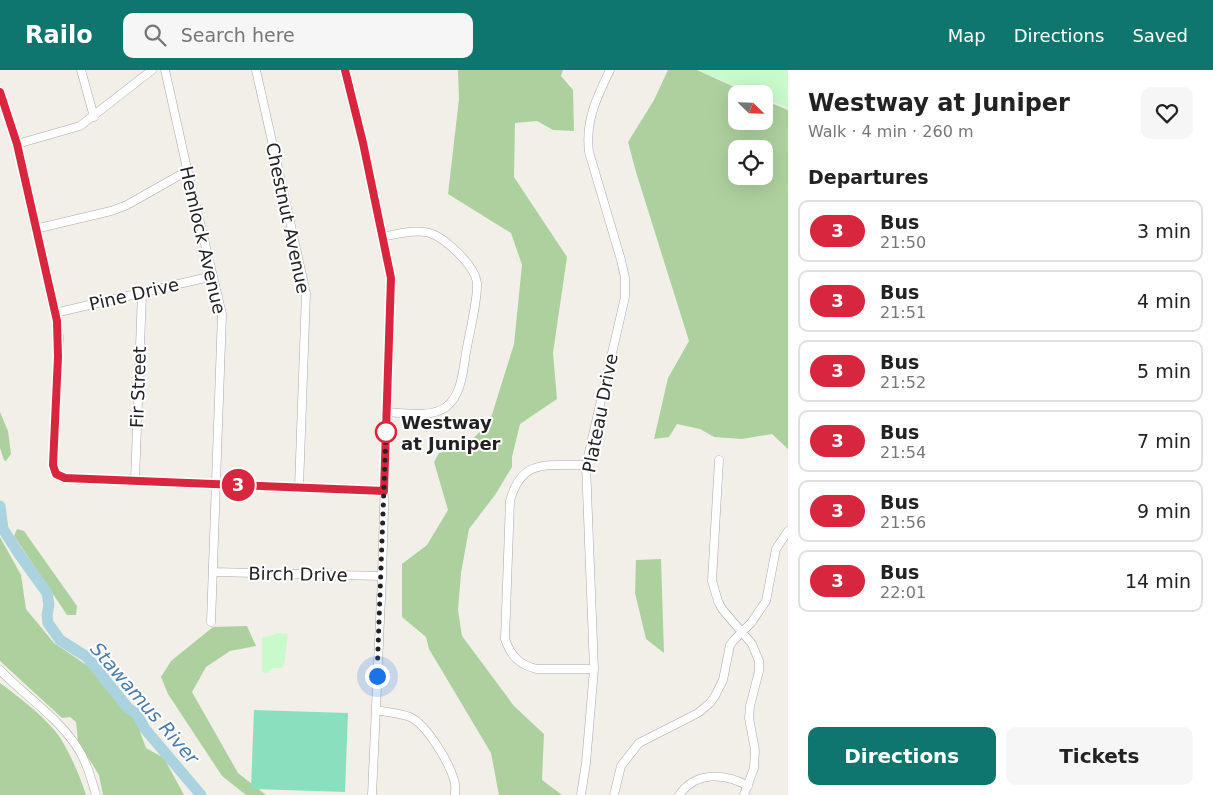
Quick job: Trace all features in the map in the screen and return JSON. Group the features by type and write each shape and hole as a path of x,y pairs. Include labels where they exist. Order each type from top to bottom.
{"street":[{"path":"81,70 94,117"},
{"path":"17,144 80,126 152,70"},
{"name":"Hemlock Avenue","path":"165,70 222,314 211,622"},
{"name":"Chestnut Avenue","path":"256,70 306,292 299,487"},
{"path":"345,70 389,265 391,288 382,576 372,795"},
{"name":"Plateau Drive","path":"580,795 586,763 594,669 586,464 625,297 625,278 622,265 589,152 588,142 593,106 610,70"},
{"path":"0,92 17,144 59,338 53,465 56,474 65,478 384,491"},
{"path":"35,229 120,208 180,175 188,173"},
{"path":"383,237 413,232 432,234 442,240 466,261 475,275 477,283 461,378 455,397 445,408 434,412 386,412"},
{"name":"Pine Drive","path":"55,313 213,276"},
{"name":"Fir Street","path":"135,480 142,293"},
{"path":"719,460 712,581 722,609 752,644 759,661 759,671 750,706 749,718 755,750 754,768 744,795"},
{"path":"586,464 538,467 529,470 521,476 514,487 510,501 505,639 510,653 519,662 530,668 594,669"},
{"path":"614,795 621,766 639,743 693,716 710,703 723,680 730,646 756,617 766,601 776,549 788,531"},
{"name":"Birch Drive","path":"213,572 382,576"},
{"path":"0,670 52,718 76,745 91,777 96,795"},
{"path":"376,710 409,717 419,723 434,742 450,770 455,782 455,795"},
{"path":"679,795 696,780 713,776 732,778 748,786"}],"green space":[{"path":"458,70 563,70 561,76 573,90 574,131 553,130 537,121 515,123 514,177 567,257 553,353 557,399 520,424 512,457 512,467 495,495 469,529 461,573 458,610 462,636 514,706 544,734 542,780 562,795 499,795 491,753 429,649 426,637 402,617 402,564 427,545 448,510 434,462 439,453 466,446 490,421 514,344 522,265 511,233 448,194 459,99"},
{"path":"668,70 697,70 730,85 728,85 728,130 773,130 773,104 788,110 788,449 772,434 742,439 714,437 700,429 677,424 669,437 654,439 668,378 689,341 628,142 654,100"},
{"path":"698,70 788,70 788,108 773,102 773,85 733,85"},
{"path":"0,412 8,431 11,454 6,461 0,448"},
{"path":"17,529 24,531 77,606 76,615 67,615 14,536"},
{"path":"0,537 21,575 26,609 54,643 88,666 135,718 146,748 164,758 184,795 103,795 99,775 78,741 76,722 70,717 62,718 0,661"},
{"path":"661,559 664,653 646,639 635,593 636,560"},
{"path":"247,626 256,646 230,651 206,667 192,692 238,773 266,795 246,795 222,776 168,694 161,677 171,661 213,627"},
{"path":"277,633 288,634 284,664 282,668 272,668 268,673 262,672 262,637"},
{"path":"0,683 36,712 56,732 65,745 86,795 0,795"},
{"path":"254,710 348,713 345,792 251,789"}],"waterway":[{"name":"Stawamus River","path":"0,506 3,529 47,593 49,605 48,623 60,640 87,657 128,708 137,714 145,729 201,795"}],"bus line":[{"name":"3","path":"0,92 17,144 59,330 53,465 56,474 65,478 384,491 391,278 363,143 345,70"}],"place":[{"name":"Westway at Juniper","path":"386,432"}],"route":[{"path":"377,676 386,432"}]}
